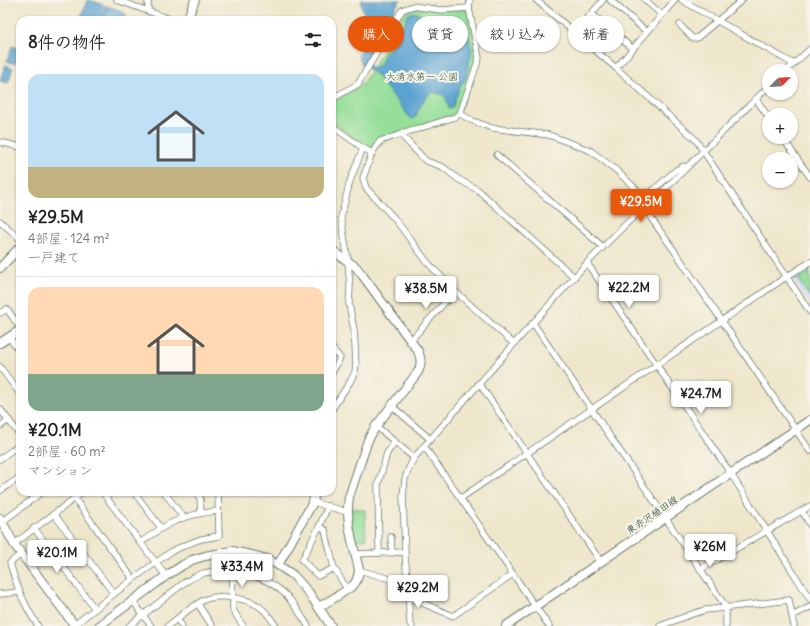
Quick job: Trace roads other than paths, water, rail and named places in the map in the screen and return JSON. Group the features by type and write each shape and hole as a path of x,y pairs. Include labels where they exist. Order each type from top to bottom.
{"street":[{"path":"117,0 161,16"},
{"path":"148,0 148,11"},
{"path":"189,16 195,0"},
{"path":"470,0 469,8 479,58 460,114 455,117 380,141 372,153 363,178 366,188 394,218 428,263 455,291 514,344"},
{"path":"536,0 568,27"},
{"path":"603,0 592,14 633,49"},
{"path":"610,0 647,32"},
{"path":"645,0 662,15"},
{"path":"616,68 675,0"},
{"path":"682,0 794,64 810,49"},
{"path":"680,25 690,37 695,39 742,0"},
{"path":"336,97 358,84 402,10 413,6 441,10 469,8"},
{"path":"597,52 696,140 810,312"},
{"path":"412,626 410,624 402,505 403,487 408,470 414,458 587,263 627,223 667,188 762,93"},
{"path":"756,99 762,108"},
{"path":"460,114 473,121 492,128 549,135 581,147 599,157 616,170 640,193 645,195 649,194 676,170 684,166 687,167"},
{"path":"336,129 372,153"},
{"path":"402,134 426,161 443,167 458,179 478,190 574,277"},
{"path":"0,142 16,146"},
{"path":"787,144 810,178"},
{"path":"336,403 350,382 355,372 356,364 354,330 349,304 350,287 348,261 341,217 350,181 363,148"},
{"path":"497,155 603,247"},
{"path":"667,188 653,209 651,218 810,450"},
{"path":"0,221 16,235"},
{"path":"0,268 16,251"},
{"path":"319,607 354,585 356,582 359,570 348,525 347,512 349,497 364,448 368,440 376,426 421,367 420,356 411,340 356,267 336,253"},
{"path":"461,498 810,262"},
{"path":"587,263 731,474 810,599"},
{"path":"411,340 455,291"},
{"path":"0,313 7,309 16,323"},
{"path":"533,323 593,409 726,607 726,626"},
{"path":"0,343 16,332"},
{"path":"9,337 16,347"},
{"path":"336,353 340,358 336,366"},
{"path":"0,366 16,388"},
{"path":"479,383 602,562"},
{"path":"392,406 430,440"},
{"path":"0,409 16,430"},
{"path":"0,426 8,420"},
{"name":"東赤沢植田線","path":"506,626 810,420"},
{"path":"376,426 414,458"},
{"path":"379,553 378,485 387,453 395,442"},
{"path":"424,446 549,626"},
{"path":"0,459 16,447"},
{"path":"0,491 16,480"},
{"path":"36,496 1,520 14,544 74,626 133,579 172,551 201,539 219,536 218,496"},
{"path":"14,544 78,496"},
{"path":"105,496 166,576"},
{"path":"137,496 161,528"},
{"path":"167,496 183,517"},
{"path":"198,496 200,498 201,513"},
{"path":"278,565 313,502 314,496"},
{"path":"75,498 133,579"},
{"path":"313,502 347,512"},
{"path":"328,506 302,560 318,576 334,568"},
{"path":"701,569 810,506"},
{"path":"140,543 161,528 183,517 218,511"},
{"path":"802,511 810,525"},
{"path":"54,514 114,594"},
{"path":"319,527 325,530 334,568 348,589"},
{"path":"34,528 94,609"},
{"path":"391,537 392,553"},
{"path":"232,551 233,610 243,626"},
{"path":"100,626 166,576 192,560 204,556 232,551 256,556 278,565 293,575 319,607 331,626"},
{"path":"356,554 405,552"},
{"path":"21,554 10,563 19,592 38,626"},
{"path":"359,570 407,584"},
{"path":"129,626 185,582 204,573 233,571 247,573 268,581 277,587 291,600 308,626"},
{"path":"408,597 453,616 514,574"},
{"path":"0,594 19,592"},
{"path":"168,626 198,604 207,599 216,597 233,598 250,602 260,607 270,616 276,626"},
{"path":"660,626 706,610 789,600 794,626"},
{"path":"133,602 151,626"},
{"path":"198,604 212,626"},
{"path":"792,616 810,607"},
{"path":"177,619 182,626"}],"water":[{"path":"87,0 107,6 103,16 81,16"},
{"path":"362,0 401,0 392,16 364,16 361,4"},
{"path":"108,6 124,12 124,14 127,15 127,16 104,16"},
{"path":"414,12 425,16 412,16 412,52 468,52 468,35 472,51 465,80 460,86 452,108 449,109 445,96 432,92 422,103 416,117 411,119 375,73 362,65 358,55 361,52 371,52 367,63 371,67 376,67 380,65 386,52 404,52 404,23 408,15"},
{"path":"12,46 16,48 15,64 7,61"},
{"path":"5,65 13,68 8,83 0,81"}],"park label":[{"name":"大清水第一 公園","path":"422,76"}]}
